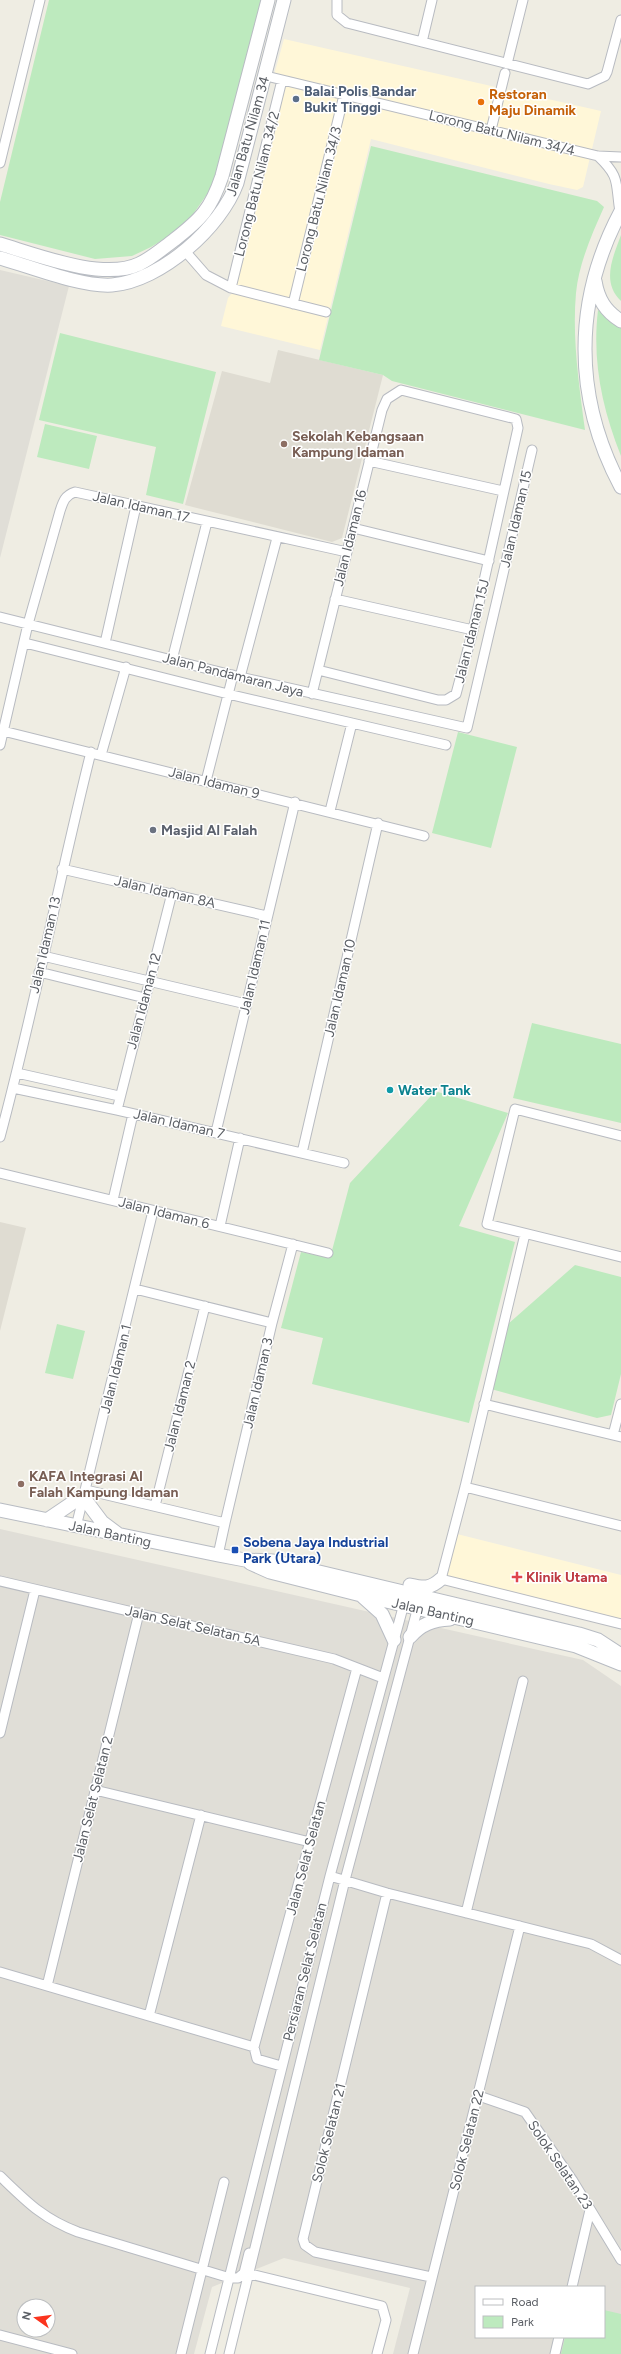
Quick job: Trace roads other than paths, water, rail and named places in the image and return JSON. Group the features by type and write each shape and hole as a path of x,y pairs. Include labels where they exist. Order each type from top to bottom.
{"main road":[{"name":"Jalan Batu Nilam 34","path":"0,244 96,269 126,268 139,264 157,253 199,221 218,188 222,176 268,0"},
{"name":"Jalan Batu Nilam 34","path":"0,258 93,284 112,285 148,274 185,251 206,232 233,195 266,76 284,0"},
{"path":"621,212 606,242 594,274 586,312 584,341 586,374 594,416 604,453 621,487"},
{"path":"157,253 185,251 199,221"},
{"path":"594,274 598,296 606,310 621,321"},
{"path":"47,1520 84,1494 102,1522 123,1537"},
{"name":"Jalan Banting","path":"0,1510 123,1537 218,1555 245,1560 273,1561 363,1582 405,1599"},
{"name":"Jalan Banting","path":"245,1560 270,1572 361,1595 405,1599 578,1634 598,1640 621,1655"},
{"path":"363,1582 390,1581 425,1588 433,1586 441,1579"},
{"path":"361,1595 382,1614 394,1640"},
{"name":"Jalan Banting","path":"419,1602 462,1618 576,1646 621,1664"},
{"path":"410,1637 418,1628 428,1622 462,1618"}],"street":[{"path":"0,163 40,0"},
{"path":"337,0 337,15 347,23 588,84 605,76 621,20"},
{"path":"422,42 432,0"},
{"path":"507,64 523,0"},
{"path":"491,130 505,73"},
{"name":"Lorong Batu Nilam 34/4","path":"266,76 598,156 621,157"},
{"name":"Lorong Batu Nilam 34/2","path":"231,288 282,80"},
{"name":"Lorong Batu Nilam 34/3","path":"293,304 344,95"},
{"name":"Lorong Batu Nilam 34/4","path":"598,156 613,169 621,212"},
{"path":"185,251 206,275 231,288 326,312"},
{"name":"Jalan Idaman 16","path":"312,694 384,404 400,390 511,416 518,422 518,428"},
{"name":"Jalan Idaman 15J","path":"318,670 446,700 456,694 459,688 473,630 518,428"},
{"name":"Jalan Idaman 15","path":"467,728 532,450"},
{"path":"369,461 503,491"},
{"name":"Jalan Idaman 17","path":"0,745 25,643 28,624 64,499 70,494 75,492 347,552"},
{"path":"105,643 136,506"},
{"path":"172,660 207,522"},
{"path":"353,528 489,561"},
{"path":"206,781 228,694 237,676 278,538"},
{"path":"335,598 473,630"},
{"name":"Jalan Pandamaran Jaya","path":"0,617 312,694 467,728"},
{"name":"Jalan Pandamaran Jaya","path":"25,643 126,667 228,694 446,745"},
{"path":"101,755 126,667"},
{"path":"330,811 352,723"},
{"name":"Jalan Idaman 9","path":"3,731 295,802 424,836"},
{"name":"Jalan Idaman 13","path":"0,1137 17,1073 62,869 91,752"},
{"name":"Jalan Idaman 11","path":"216,1132 295,802"},
{"name":"Jalan Idaman 10","path":"302,1153 378,823"},
{"name":"Jalan Idaman 8A","path":"62,869 267,916"},
{"name":"Jalan Idaman 12","path":"117,1110 119,1096 172,893"},
{"path":"43,956 246,1004"},
{"path":"39,972 145,998"},
{"name":"Jalan Idaman 7","path":"17,1073 119,1096"},
{"name":"Jalan Idaman 7","path":"13,1088 216,1132 344,1164"},
{"path":"621,1136 515,1110 487,1224 621,1257"},
{"path":"113,1200 132,1114"},
{"path":"220,1226 240,1138"},
{"name":"Jalan Idaman 6","path":"0,1173 328,1252"},
{"name":"Jalan Idaman 1","path":"76,1527 136,1289 153,1211"},
{"path":"525,1234 465,1487 441,1579 621,1624"},
{"name":"Jalan Idaman 3","path":"218,1555 272,1322 293,1244"},
{"path":"136,1289 272,1322"},
{"name":"Jalan Idaman 2","path":"155,1506 205,1306"},
{"path":"484,1404 617,1436 621,1404"},
{"path":"465,1487 621,1526"},
{"path":"84,1494 155,1506 225,1522"},
{"name":"Jalan Selat Selatan 5A","path":"0,1581 334,1659 383,1678"},
{"path":"0,1733 35,1590"},
{"name":"Persiaran Selat Selatan","path":"210,2354 230,2278 281,2066 330,1876 405,1599"},
{"name":"Persiaran Selat Selatan","path":"229,2354 260,2234 344,1880 419,1602"},
{"name":"Jalan Selat Selatan 2","path":"48,1986 139,1613"},
{"name":"Jalan Selat Selatan","path":"254,2047 357,1668"},
{"path":"466,1913 523,1681"},
{"path":"95,1790 310,1842"},
{"path":"148,2016 200,1815"},
{"path":"330,1876 387,1893 591,1944 621,1960"},
{"name":"Solok Selatan 21","path":"387,1893 304,2239 305,2245 315,2252 431,2277"},
{"name":"Solok Selatan 22","path":"413,2354 431,2277 479,2096 520,1926"},
{"path":"0,1972 254,2047 257,2058 281,2066"},
{"name":"Solok Selatan 23","path":"479,2096 525,2112 590,2210 621,2260"},
{"path":"0,2176 35,2210 58,2225 230,2278 238,2278 244,2273 251,2246 260,2234"},
{"path":"181,2354 224,2182"},
{"path":"572,2286 590,2210"},
{"path":"250,2274 382,2306 386,2320 377,2354"},
{"path":"0,2334 46,2350 72,2354"},
{"path":"555,2354 559,2338"}],"place":[{"name":"Balai Polis Bandar Bukit Tinggi","path":"296,99"},
{"name":"Restoran Maju Dinamik","path":"481,102"},
{"name":"Sekolah Kebangsaan Kampung Idaman","path":"284,444"},
{"name":"Masjid Al Falah","path":"153,830"},
{"name":"Water Tank","path":"390,1090"},
{"name":"KAFA Integrasi Al Falah Kampung Idaman","path":"21,1484"},
{"name":"Sobena Jaya Industrial Park (Utara)","path":"235,1550"},
{"name":"Klinik Utama","path":"517,1577"}]}
